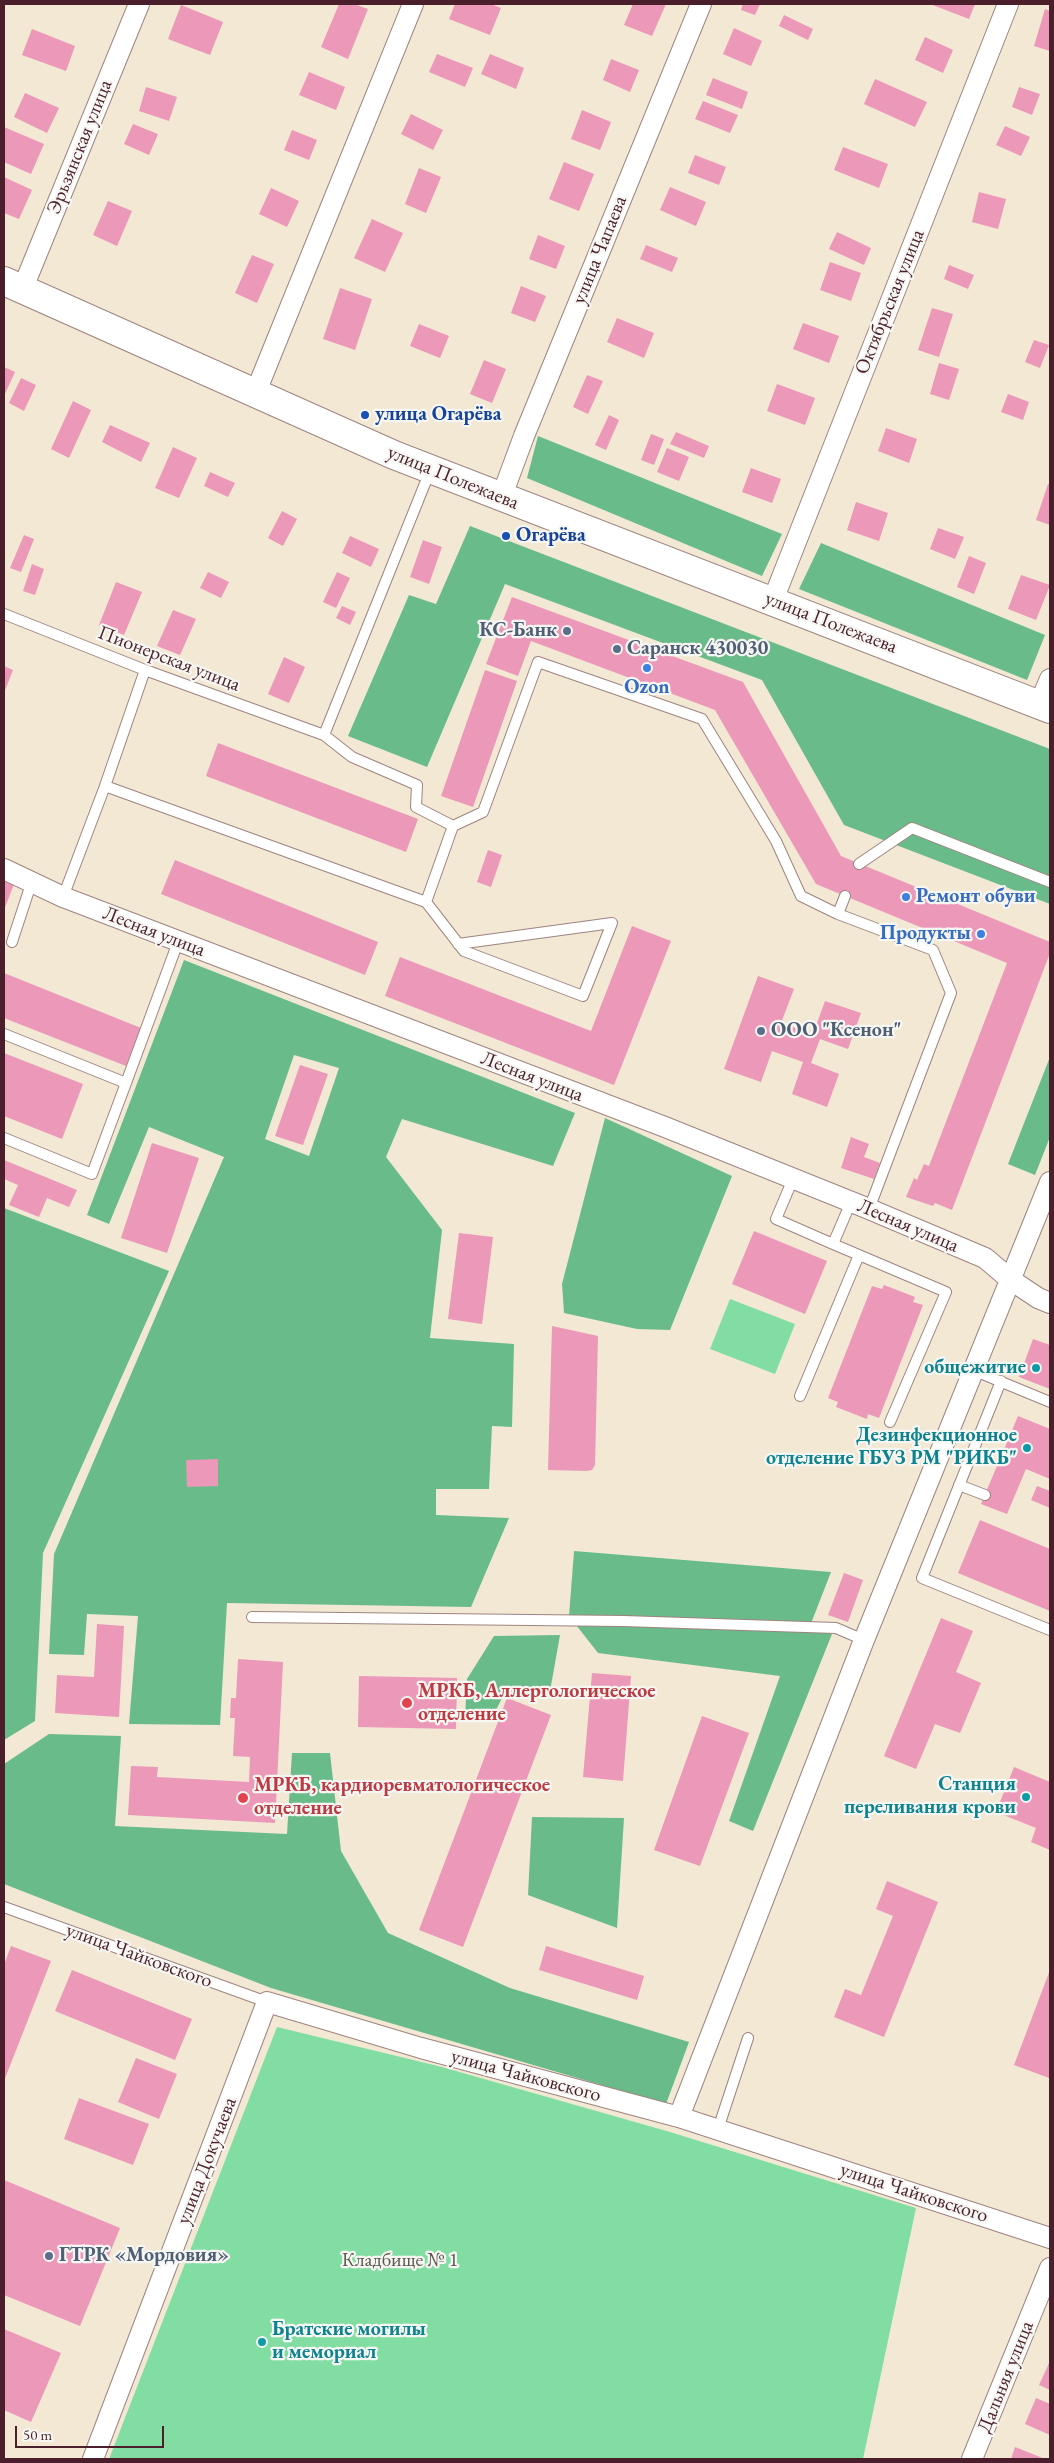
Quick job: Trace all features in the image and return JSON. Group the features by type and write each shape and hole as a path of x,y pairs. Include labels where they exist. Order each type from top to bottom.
{"main road":[{"name":"улица Полежаева","path":"13,286 431,470 773,600 1044,707"}],"street":[{"name":"Эрьзянская улица","path":"13,286 139,4"},
{"path":"255,394 413,4"},
{"name":"улица Чапаева","path":"501,498 524,436 701,4"},
{"name":"Октябрьская улица","path":"773,600 1008,4"},
{"path":"1044,707 1050,679"},
{"name":"Лесная улица","path":"4,869 63,897 655,1123 860,1205 986,1258 1011,1280 1038,1298 1050,1303"},
{"path":"679,2117 864,1640 975,1371 1050,1182"},
{"name":"улица Чайковского","path":"267,2002 421,2048 679,2117 1050,2238"},
{"name":"улица Докучаева","path":"93,2459 267,2002"},
{"name":"Дальняя улица","path":"972,2459 1050,2268"}],"lane":[{"path":"324,735 431,470"},
{"name":"Пионерская улица","path":"4,614 144,670 324,735 352,757 417,785 416,806 454,826"},
{"path":"426,902 454,826 483,812 538,662 702,719 776,840 801,896 838,914 933,950 951,993 860,1205 833,1244"},
{"path":"63,897 105,786 144,670"},
{"path":"105,786 426,902 458,944 464,951 583,996 612,923 458,944"},
{"path":"859,864 912,828 1050,882"},
{"path":"12,942 32,882"},
{"path":"838,914 845,896"},
{"path":"4,1138 92,1174 178,942"},
{"path":"4,1034 126,1083"},
{"path":"793,1178 776,1220 946,1292 890,1422"},
{"path":"800,1396 859,1255"},
{"path":"975,1371 1050,1402"},
{"path":"1001,1381 922,1578 1050,1630"},
{"path":"959,1485 985,1495"},
{"path":"252,1617 623,1620 836,1628 864,1640"},
{"name":"улица Чайковского","path":"4,1908 267,2002"},
{"path":"718,2129 748,2038"}],"green space":[{"path":"538,436 782,534 762,576 527,478"},
{"path":"470,526 1050,749 1050,904 844,825 762,680 505,584 427,767 348,736 409,595 436,604"},
{"path":"821,543 1045,635 1027,680 799,589"},
{"path":"184,960 575,1113 553,1166 402,1119 386,1157 442,1230 430,1338 514,1344 512,1427 492,1426 489,1489 436,1489 436,1515 509,1518 471,1607 227,1603 220,1725 129,1724 138,1616 87,1614 84,1655 49,1654 54,1554 224,1157 149,1127 109,1224 87,1215","holes":["294,1055 339,1068 309,1156 265,1139"]},
{"path":"1050,1057 1050,1137 1035,1175 1008,1164"},
{"path":"605,1118 732,1176 670,1330 637,1329 564,1313 562,1284"},
{"path":"4,1208 169,1271 43,1553 35,1721 4,1740"},
{"path":"730,1299 795,1324 775,1374 710,1349"},
{"path":"574,1551 831,1572 810,1626 832,1634 753,1831 729,1821 780,1676 598,1653 569,1616"},
{"path":"560,1635 549,1697 504,1694 491,1720 465,1718 467,1679 494,1636"},
{"path":"49,1734 121,1736 115,1826 287,1834 292,1753 330,1753 341,1851 388,1933 510,1988 689,2042 666,2104 271,1988 4,1884 4,1764"},
{"path":"532,1817 624,1818 617,1928 528,1895"},
{"name":"Кладбище № 1","path":"277,2027 442,2067 670,2132 916,2208 863,2459 109,2459"}],"building":[{"path":"339,4 354,4 368,9 348,59 321,47"},
{"path":"455,4 491,4 501,8 490,35 449,19"},
{"path":"633,4 666,4 652,36 624,25"},
{"path":"743,4 760,4 755,15 741,10"},
{"path":"930,4 975,4 969,19"},
{"path":"181,5 223,22 210,55 168,39"},
{"path":"1045,9 1050,11 1050,51 1034,46"},
{"path":"784,15 813,29 808,40 779,26"},
{"path":"734,28 762,41 751,66 723,54"},
{"path":"32,29 75,46 66,71 22,55"},
{"path":"925,37 953,50 943,73 915,60"},
{"path":"437,54 473,68 465,87 429,72"},
{"path":"490,54 524,68 516,89 481,74"},
{"path":"611,59 639,70 630,92 603,80"},
{"path":"309,72 345,87 336,110 299,95"},
{"path":"713,78 748,92 742,109 706,95"},
{"path":"875,79 927,102 915,127 864,104"},
{"path":"146,87 177,97 169,121 139,111"},
{"path":"1019,87 1040,94 1032,115 1012,107"},
{"path":"25,93 59,108 47,133 14,117"},
{"path":"703,101 738,115 730,133 695,119"},
{"path":"582,110 611,122 600,150 571,139"},
{"path":"411,114 443,130 433,150 401,134"},
{"path":"133,124 158,134 149,155 124,144"},
{"path":"1005,126 1030,137 1021,156 996,145"},
{"path":"4,127 44,144 31,174 4,162"},
{"path":"292,130 317,140 309,160 284,150"},
{"path":"843,147 888,164 879,188 834,170"},
{"path":"695,155 726,167 719,185 688,173"},
{"path":"564,162 594,174 579,211 549,199"},
{"path":"419,168 441,177 426,213 405,204"},
{"path":"4,177 32,190 19,219 4,213"},
{"path":"670,187 706,202 696,226 660,210"},
{"path":"271,188 299,201 287,227 259,214"},
{"path":"979,192 1006,199 998,229 972,222"},
{"path":"108,201 132,211 117,246 93,235"},
{"path":"372,219 403,233 385,272 354,258"},
{"path":"837,232 871,248 864,265 829,249"},
{"path":"538,235 565,246 556,269 529,259"},
{"path":"646,245 678,258 672,272 640,259"},
{"path":"252,255 274,264 257,303 235,293"},
{"path":"830,262 861,273 851,301 820,290"},
{"path":"949,265 974,275 968,289 944,279"},
{"path":"521,286 546,296 535,322 511,313"},
{"path":"340,288 372,299 355,350 323,339"},
{"path":"932,308 953,314 939,357 918,350"},
{"path":"617,318 654,333 644,358 607,342"},
{"path":"803,323 839,336 829,363 793,349"},
{"path":"419,324 449,336 440,358 410,346"},
{"path":"1034,340 1049,345 1040,368 1025,362"},
{"path":"484,360 506,369 492,403 470,394"},
{"path":"939,363 959,369 949,400 930,394"},
{"path":"4,367 15,372 4,396"},
{"path":"587,375 603,381 588,414 573,407"},
{"path":"21,378 36,385 24,411 9,403"},
{"path":"777,384 815,398 805,425 767,411"},
{"path":"1008,394 1029,402 1023,420 1001,412"},
{"path":"73,401 91,410 69,458 51,449"},
{"path":"609,415 619,420 606,450 595,445"},
{"path":"110,425 150,443 141,462 102,442"},
{"path":"886,428 917,439 909,463 878,451"},
{"path":"676,432 709,446 704,458 670,444"},
{"path":"651,434 664,439 654,465 641,460"},
{"path":"173,447 197,458 179,498 155,488"},
{"path":"667,448 689,457 679,481 657,472"},
{"path":"751,468 781,479 772,503 742,492"},
{"path":"210,472 235,483 228,497 204,486"},
{"path":"1048,484 1050,485 1050,525 1036,520"},
{"path":"856,502 888,513 879,541 847,530"},
{"path":"282,511 297,519 283,546 268,538"},
{"path":"938,528 964,537 955,559 930,549"},
{"path":"24,535 34,539 21,572 10,568"},
{"path":"350,536 379,549 371,567 342,553"},
{"path":"423,540 442,547 429,584 410,577"},
{"path":"969,556 986,563 974,594 957,587"},
{"path":"32,564 44,569 35,595 23,591"},
{"path":"208,572 229,582 221,598 200,588"},
{"path":"337,572 350,578 336,608 323,602"},
{"path":"1021,575 1050,585 1036,620 1008,609"},
{"path":"116,582 142,592 124,635 99,625"},
{"path":"512,597 743,682 841,856 1050,942 1050,953 952,1210 935,1203 933,1206 906,1197 914,1178 917,1180 924,1164 929,1166 1007,963 816,884 715,710 531,641 518,676 486,664"},
{"path":"342,606 356,612 350,625 336,618"},
{"path":"173,610 196,619 180,655 157,646"},
{"path":"727,639 737,642 734,653 724,650"},
{"path":"284,657 305,667 289,703 268,694"},
{"path":"4,666 13,670 4,693"},
{"path":"485,670 517,681 473,807 441,796"},
{"path":"218,743 418,819 406,852 206,776"},
{"path":"488,850 502,855 491,887 477,882"},
{"path":"175,860 378,942 365,975 161,894"},
{"path":"4,874 16,879 4,910"},
{"path":"632,926 671,941 614,1085 385,996 400,957 591,1031"},
{"path":"4,973 141,1028 126,1066 4,1018"},
{"path":"758,976 794,989 781,1023 813,1034 825,1001 861,1013 848,1049 820,1039 811,1063 839,1074 827,1107 792,1094 803,1062 772,1051 761,1082 724,1069"},
{"path":"4,1053 83,1084 62,1139 4,1116"},
{"path":"300,1065 328,1074 303,1145 275,1136"},
{"path":"851,1137 869,1144 864,1157 880,1163 874,1179 841,1168"},
{"path":"152,1143 199,1158 167,1253 121,1238"},
{"path":"4,1160 77,1190 69,1207 47,1198 39,1217 9,1205 18,1185 4,1179"},
{"path":"754,1231 827,1261 805,1314 732,1284"},
{"path":"459,1233 493,1237 482,1324 448,1319"},
{"path":"884,1285 915,1297 913,1302 923,1305 879,1418 868,1414 867,1419 836,1407 838,1402 828,1398 872,1286 882,1289"},
{"path":"552,1326 598,1336 595,1465 592,1470 548,1470"},
{"name":"общежитие","path":"1033,1339 1050,1345 1050,1389 1019,1377"},
{"name":"Дезинфекционное отделение ГБУЗ РМ \"РИКБ\"","path":"1018,1416 1050,1429 1050,1479 1026,1469 1007,1514 981,1504"},
{"path":"218,1459 218,1486 187,1487 186,1460"},
{"path":"1037,1486 1050,1491 1050,1508 1031,1500"},
{"path":"980,1520 1050,1549 1050,1611 958,1573"},
{"path":"844,1573 863,1580 848,1622 828,1615"},
{"path":"941,1618 973,1631 956,1672 981,1683 960,1733 935,1724 916,1769 884,1756"},
{"path":"97,1624 124,1626 119,1717 55,1713 57,1675 94,1677"},
{"path":"238,1659 283,1662 275,1823 128,1815 131,1766 158,1767 157,1777 249,1782 250,1757 233,1756 235,1718 230,1718 231,1698 236,1698"},
{"path":"592,1673 631,1676 623,1781 583,1777"},
{"path":"359,1676 457,1678 456,1729 358,1727"},
{"path":"507,1698 551,1715 463,1947 419,1930"},
{"path":"702,1716 749,1733 700,1866 654,1850"},
{"name":"Станция переливания крови","path":"1014,1767 1050,1782 1050,1850 1031,1842 1036,1828 996,1812"},
{"path":"887,1881 938,1902 884,2037 834,2017 845,1989 861,1995 893,1916 876,1909"},
{"path":"11,1946 51,1961 4,2081 4,1965"},
{"path":"546,1946 644,1976 637,2000 539,1970"},
{"path":"72,1970 192,2019 175,2060 55,2011"},
{"path":"1050,1970 1050,2076 1049,2078 1014,2065"},
{"path":"136,2058 177,2074 159,2119 118,2102"},
{"path":"79,2098 149,2124 133,2165 64,2139"},
{"path":"4,2180 120,2228 80,2326 4,2295"},
{"path":"4,2329 61,2353 31,2422 4,2410"},
{"path":"1050,2361 1050,2390 1039,2385"},
{"path":"1036,2398 1050,2404 1050,2435 1025,2424"},
{"path":"1015,2447 1045,2459 1011,2459"}],"place":[{"name":"улица Огарёва","path":"365,415"},
{"name":"Огарёва","path":"506,536"},
{"name":"КС-Банк","path":"567,631"},
{"name":"Саранск 430030","path":"617,649"},
{"name":"Ozon","path":"647,668"},
{"name":"Ремонт обуви","path":"906,897"},
{"name":"Продукты","path":"981,934"},
{"name":"ООО \"Ксенон\"","path":"761,1031"},
{"name":"общежитие","path":"1036,1368"},
{"name":"Дезинфекционное отделение ГБУЗ РМ \"РИКБ\"","path":"1027,1448"},
{"name":"МРКБ, Аллергологическое отделение","path":"407,1703"},
{"name":"Станция переливания крови","path":"1026,1797"},
{"name":"МРКБ, кардиоревматологическое отделение","path":"243,1798"},
{"name":"ГТРК «Мордовия»","path":"49,2256"},
{"name":"Братские могилы и мемориал","path":"262,2342"}]}
